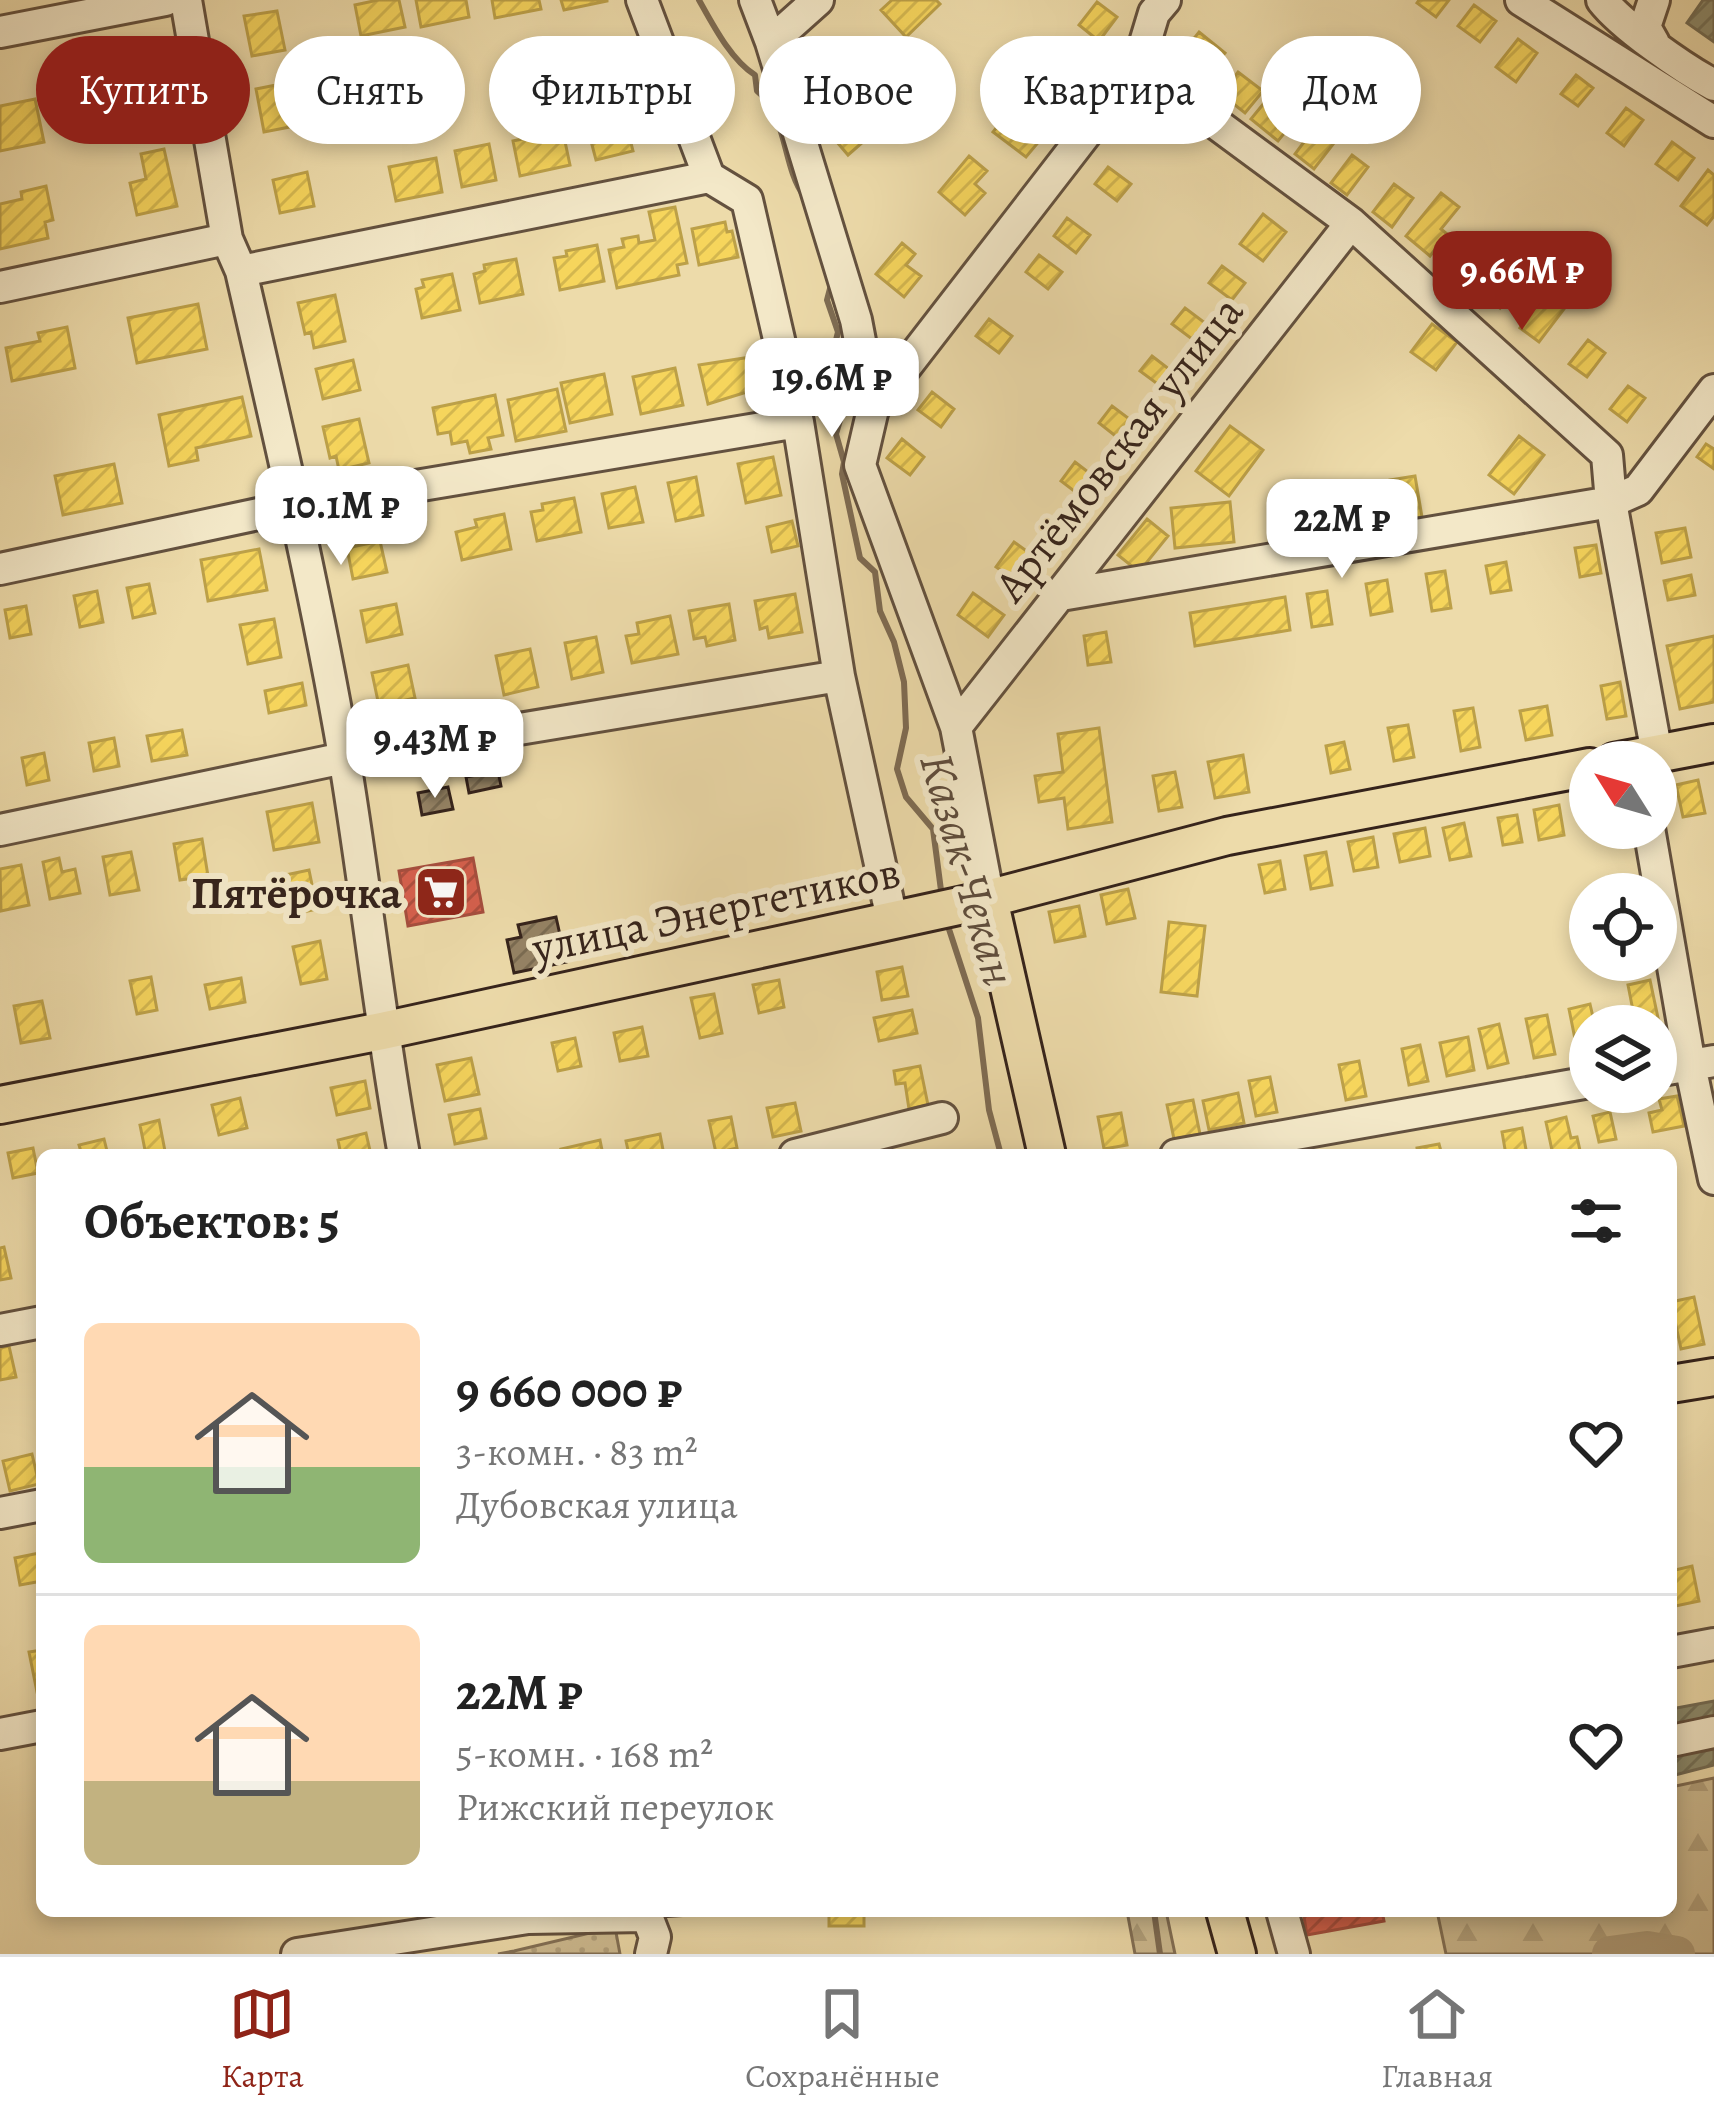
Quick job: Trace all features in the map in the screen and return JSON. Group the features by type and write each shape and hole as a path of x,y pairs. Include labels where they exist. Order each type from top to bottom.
{"main road":[{"path":"1677,750 1714,742"},
{"name":"улица Энергетиков","path":"0,1105 382,1031 979,902 1227,836 1569,771"},
{"path":"979,902 1045,1149"},
{"path":"1677,1383 1714,1377"},
{"path":"1227,1917 1237,1954"}],"street":[{"path":"0,32 165,0"},
{"path":"186,0 227,239 241,271 296,506 344,758 403,1149"},
{"path":"642,0 709,177 747,200 798,422 839,676 902,917"},
{"path":"754,0 769,36"},
{"path":"778,36 818,0"},
{"path":"1521,0 1714,122"},
{"path":"1602,0 1684,70 1714,85"},
{"path":"1654,0 1645,27 1654,43"},
{"path":"1145,36 1152,4"},
{"path":"1237,139 1351,223 1607,455 1634,741"},
{"path":"802,144 856,320 873,409 860,465 956,727 979,902"},
{"path":"873,409 1078,144"},
{"path":"241,271 709,177"},
{"name":"Артёмовская улица","path":"956,727 1351,223"},
{"path":"0,287 227,239"},
{"path":"1061,595 1611,502 1638,490 1714,390"},
{"path":"0,568 296,506 798,422"},
{"path":"0,830 344,758 839,676"},
{"path":"1654,849 1702,1063 1714,1179"},
{"path":"1211,1149 1569,1086"},
{"path":"819,1149 941,1118"},
{"path":"0,1330 36,1323"},
{"path":"0,1513 36,1506"},
{"path":"1677,1651 1714,1644"},
{"path":"0,1734 36,1727"},
{"path":"1677,1741 1714,1732"},
{"path":"1284,1917 1294,1954"},
{"path":"297,1954 528,1918 652,1934"}],"green space":[{"path":"1714,1778 1714,1954 1446,1954 1438,1917 1677,1917 1677,1786"},
{"path":"1128,1917 1167,1917 1175,1954 1135,1954"},
{"path":"615,1927 620,1954 498,1954 514,1951"}],"building: Жильё":[{"path":"399,0 405,27 361,36 355,5"},
{"path":"416,0 466,0 469,17 421,27"},
{"path":"492,0 539,0 541,9 495,18"},
{"path":"561,0 607,0 607,1 564,10"},
{"path":"892,0 936,0 940,4 907,36 881,10"},
{"path":"1419,0 1449,0 1436,17"},
{"path":"1097,2 1117,17 1103,36 1093,36 1079,25"},
{"path":"1474,5 1496,21 1480,42 1458,26"},
{"path":"277,11 282,36 274,36 274,52 252,56 244,16"},
{"path":"1518,39 1537,53 1516,82 1496,67"},
{"path":"1237,73 1261,89 1245,113 1237,107"},
{"path":"1576,75 1593,88 1578,106 1561,94"},
{"path":"274,85 274,130 264,132 256,89"},
{"path":"35,99 36,144 0,151 0,106"},
{"path":"1261,107 1261,127 1251,119"},
{"path":"1626,108 1643,120 1624,146 1607,133"},
{"path":"1672,142 1694,158 1678,180 1656,164"},
{"path":"489,144 496,180 462,187 455,151"},
{"path":"514,144 566,144 570,165 520,176"},
{"path":"592,144 631,144 633,151 596,160"},
{"path":"839,144 861,144 848,155"},
{"path":"1009,144 1037,144 1026,157"},
{"path":"1302,144 1333,144 1314,169 1295,154"},
{"path":"164,149 177,206 137,215 130,183 146,179 141,154"},
{"path":"1352,155 1368,167 1347,195 1331,183"},
{"path":"969,156 987,171 975,184 985,193 965,215 939,192"},
{"path":"436,158 442,192 396,201 389,167"},
{"path":"1108,167 1131,184 1117,201 1095,184"},
{"path":"1708,170 1714,175 1714,216 1707,225 1681,206"},
{"path":"307,172 314,206 280,213 273,180"},
{"path":"1394,184 1413,198 1392,227 1373,212"},
{"path":"46,186 53,220 45,222 48,238 0,249 0,204"},
{"path":"1441,193 1459,207 1441,229 1447,234 1430,256 1406,236"},
{"path":"675,207 687,263 677,265 679,275 617,288 609,250 624,247 622,239 655,240 649,212"},
{"path":"1263,214 1286,232 1263,261 1240,244"},
{"path":"1067,218 1090,235 1076,253 1054,236"},
{"path":"725,222 738,257 699,265 692,229"},
{"path":"1462,238 1481,253 1457,284 1438,270"},
{"path":"902,243 915,254 906,265 921,276 904,297 876,274"},
{"path":"597,245 604,281 560,290 554,258"},
{"path":"1039,255 1062,272 1048,289 1026,272"},
{"path":"516,259 523,294 480,303 474,274 485,271 484,265"},
{"path":"1222,266 1245,283 1232,300 1209,283"},
{"path":"1502,270 1520,283 1500,308 1483,294"},
{"path":"452,274 460,310 422,318 416,289 424,287 422,280"},
{"path":"1548,290 1567,305 1539,342 1520,328"},
{"path":"335,295 345,341 314,348 311,332 305,334 298,303"},
{"path":"198,304 207,349 137,363 128,318"},
{"path":"1185,308 1213,329 1200,345 1172,324"},
{"path":"989,319 1012,336 999,353 976,336"},
{"path":"1432,324 1457,342 1436,370 1411,352"},
{"path":"67,327 75,368 12,381 6,348 40,341 38,333"},
{"path":"1588,340 1605,353 1587,377 1569,364"},
{"path":"757,356 763,387 708,404 699,365"},
{"path":"1152,356 1178,376 1167,391 1140,371"},
{"path":"353,360 360,390 323,399 316,369"},
{"path":"675,368 683,405 641,414 633,377"},
{"path":"604,374 612,414 570,423 561,383"},
{"path":"1628,386 1645,398 1627,422 1610,409"},
{"path":"557,389 566,431 516,441 508,400"},
{"path":"932,392 954,409 941,427 918,410"},
{"path":"495,395 503,435 488,438 491,449 470,453 467,441 452,444 450,432 438,434 433,408"},
{"path":"242,397 251,436 196,448 198,460 169,466 159,415"},
{"path":"1112,406 1140,427 1127,445 1099,423"},
{"path":"359,419 369,463 339,470 336,456 330,458 323,427"},
{"path":"1230,426 1263,450 1229,496 1196,471"},
{"path":"1519,436 1544,455 1514,494 1489,475"},
{"path":"902,439 924,457 910,475 887,458"},
{"path":"1706,444 1714,449 1714,469 1697,457"},
{"path":"773,457 781,495 746,503 738,464"},
{"path":"1075,462 1105,485 1091,504 1061,481"},
{"path":"114,464 122,503 63,515 55,476"},
{"path":"1415,476 1422,517 1397,521 1390,480"},
{"path":"696,477 703,515 676,521 668,483"},
{"path":"1372,482 1378,523 1316,531 1311,490"},
{"path":"635,487 643,522 609,528 602,494"},
{"path":"574,498 581,532 537,541 531,512 543,510 542,504"},
{"path":"1230,502 1234,542 1175,548 1171,508"},
{"path":"504,514 511,549 462,560 456,532 477,527 475,520"},
{"path":"1147,519 1168,536 1139,572 1118,555"},
{"path":"792,521 798,546 772,552 767,527"},
{"path":"1685,528 1691,557 1662,563 1656,533"},
{"path":"380,541 387,572 353,579 347,548"},
{"path":"1014,542 1046,565 1029,590 996,567"},
{"path":"1596,545 1601,573 1580,577 1575,548"},
{"path":"259,549 267,590 208,601 201,560"},
{"path":"1506,562 1511,590 1491,593 1486,566"},
{"path":"1445,571 1451,608 1432,611 1426,574"},
{"path":"1691,575 1695,595 1668,600 1664,581"},
{"path":"1387,580 1392,611 1371,615 1366,584"},
{"path":"149,584 155,613 133,618 127,588"},
{"path":"97,591 103,622 80,627 74,596"},
{"path":"1327,591 1332,624 1312,627 1307,594"},
{"path":"973,593 1004,615 988,637 958,615"},
{"path":"795,594 802,632 769,638 767,627 760,629 755,601"},
{"path":"1285,597 1290,630 1195,646 1190,613"},
{"path":"396,604 402,634 367,642 361,611"},
{"path":"729,604 735,640 707,646 705,637 694,639 689,611"},
{"path":"26,606 31,634 10,638 5,610"},
{"path":"670,616 678,654 632,663 626,636 639,634 637,623"},
{"path":"274,619 281,657 248,664 240,625"},
{"path":"1106,632 1111,662 1088,665 1084,636"},
{"path":"1714,636 1714,702 1680,709 1667,646"},
{"path":"596,637 603,672 572,679 565,643"},
{"path":"530,649 538,687 504,695 496,656"},
{"path":"408,665 415,698 379,706 372,673"},
{"path":"1620,682 1626,716 1607,719 1601,686"},
{"path":"302,683 306,705 269,713 265,691"},
{"path":"1547,706 1552,735 1526,740 1520,711"},
{"path":"1473,708 1480,747 1461,751 1454,711"},
{"path":"1408,725 1414,757 1394,761 1388,728"},
{"path":"1099,728 1112,822 1068,829 1064,798 1039,802 1035,776 1063,772 1058,734"},
{"path":"182,730 187,755 152,761 147,736"},
{"path":"114,738 119,766 94,771 89,743"},
{"path":"1344,742 1350,769 1331,773 1326,746"},
{"path":"44,753 49,780 27,785 22,758"},
{"path":"1243,755 1249,792 1215,798 1208,762"},
{"path":"1175,772 1182,807 1159,811 1153,776"},
{"path":"1698,780 1705,813 1683,817 1677,785"},
{"path":"312,803 319,842 274,850 267,812"},
{"path":"1559,805 1564,835 1539,840 1534,810"},
{"path":"1517,815 1522,842 1503,845 1498,818"},
{"path":"1464,823 1471,856 1450,860 1443,828"},
{"path":"1425,828 1430,856 1400,862 1394,834"},
{"path":"1373,837 1378,867 1354,871 1348,842"},
{"path":"202,839 208,876 180,880 174,844"},
{"path":"131,852 139,890 110,895 103,857"},
{"path":"1326,852 1332,885 1311,889 1305,856"},
{"path":"59,858 62,872 75,869 80,893 50,899 43,862"},
{"path":"1280,861 1285,889 1265,893 1259,865"},
{"path":"21,865 29,905 1,911 0,869"},
{"path":"309,870 317,909 289,915 281,876"},
{"path":"1128,889 1135,918 1107,924 1101,895"},
{"path":"1079,906 1085,936 1055,942 1049,912"},
{"path":"1169,922 1205,926 1197,996 1161,992"},
{"path":"320,941 327,979 301,984 293,947"},
{"path":"902,967 908,996 882,1000 877,972"},
{"path":"151,977 157,1010 137,1014 130,981"},
{"path":"241,978 245,1002 210,1009 205,985"},
{"path":"779,980 784,1007 759,1013 753,985"},
{"path":"1650,981 1655,1005 1632,1005 1628,985"},
{"path":"714,994 722,1033 700,1038 691,998"},
{"path":"42,1001 50,1038 21,1043 14,1006"},
{"path":"912,1010 917,1033 879,1041 874,1018"},
{"path":"1547,1015 1555,1054 1534,1058 1526,1019"},
{"path":"1499,1024 1508,1063 1488,1068 1479,1029"},
{"path":"642,1027 648,1056 620,1061 614,1033"},
{"path":"1468,1037 1474,1070 1447,1076 1440,1043"},
{"path":"575,1038 581,1066 558,1071 552,1043"},
{"path":"1420,1045 1428,1081 1409,1085 1402,1049"},
{"path":"471,1058 479,1094 445,1101 437,1065"},
{"path":"1359,1061 1366,1096 1346,1100 1339,1065"},
{"path":"920,1066 928,1105 909,1109 905,1083 896,1084 894,1071"},
{"path":"1270,1077 1277,1112 1256,1116 1249,1081"},
{"path":"365,1081 370,1108 337,1115 331,1088"},
{"path":"1238,1093 1244,1123 1209,1130 1203,1101"},
{"path":"1677,1096 1684,1126 1653,1132 1649,1113 1677,1113"},
{"path":"240,1098 247,1128 219,1135 212,1105"},
{"path":"1193,1100 1200,1134 1174,1139 1167,1105"},
{"path":"795,1103 801,1131 773,1137 767,1108"},
{"path":"480,1109 486,1138 455,1144 449,1115"},
{"path":"1121,1113 1127,1145 1104,1149 1098,1117"},
{"path":"1610,1113 1616,1139 1599,1142 1593,1116"},
{"path":"731,1117 737,1148 715,1149 709,1121"},
{"path":"1566,1117 1571,1138 1577,1137 1580,1149 1552,1149 1546,1122"},
{"path":"159,1120 165,1149 145,1149 140,1125"},
{"path":"1522,1128 1526,1149 1505,1149 1502,1132"},
{"path":"366,1133 370,1149 340,1149 338,1140"},
{"path":"660,1134 663,1149 628,1149 626,1141"},
{"path":"104,1139 106,1149 80,1149 79,1145"},
{"path":"600,1140 602,1149 561,1149"},
{"path":"33,1148 36,1173 13,1178 8,1153"},
{"path":"4,1247 11,1278 0,1280 0,1248"},
{"path":"1694,1297 1704,1344 1681,1349 1677,1301"},
{"path":"9,1346 16,1377 0,1380 0,1348"},
{"path":"32,1454 36,1485 10,1491 3,1461"},
{"path":"36,1554 36,1582 20,1585 15,1558"},
{"path":"1692,1566 1699,1601 1677,1606 1677,1570"},
{"path":"36,1651 36,1687 29,1652"},
{"path":"829,1917 864,1917 864,1926 829,1926"}],"building: Торговля":[{"name":"Пятёрочка","path":"473,858 483,912 408,926 399,871"},
{"path":"1304,1917 1383,1917 1384,1921 1307,1935"}],"building: Промзона":[{"path":"1703,0 1714,0 1714,42 1687,23"},
{"path":"1714,1701 1714,1719 1677,1727 1677,1708"},
{"path":"1714,1739 1714,1765 1677,1774 1677,1747"}],"building: Прочее":[{"path":"498,771 501,786 469,793 466,777"},
{"path":"448,787 453,809 422,815 418,793"},
{"path":"556,917 566,962 514,973 507,940 521,937 518,925"}],"waterway":[{"name":"Казак-Чекан","path":"699,0 730,51 755,75 757,91 780,127 804,196"},
{"name":"Казак-Чекан","path":"832,281 827,300 838,332 832,356 838,377 833,389 841,417 836,434 844,462 842,474 860,558 875,572 880,611 904,682 906,728 897,769 906,797 933,829 942,898"},
{"name":"Казак-Чекан","path":"947,923 978,1018 989,1110 999,1149"},
{"name":"Казак-Чекан","path":"1155,1917 1160,1954"},
{"path":"1610,1954 1647,1949 1677,1954"}],"place":[{"name":"Пятёрочка","path":"441,892"}]}
